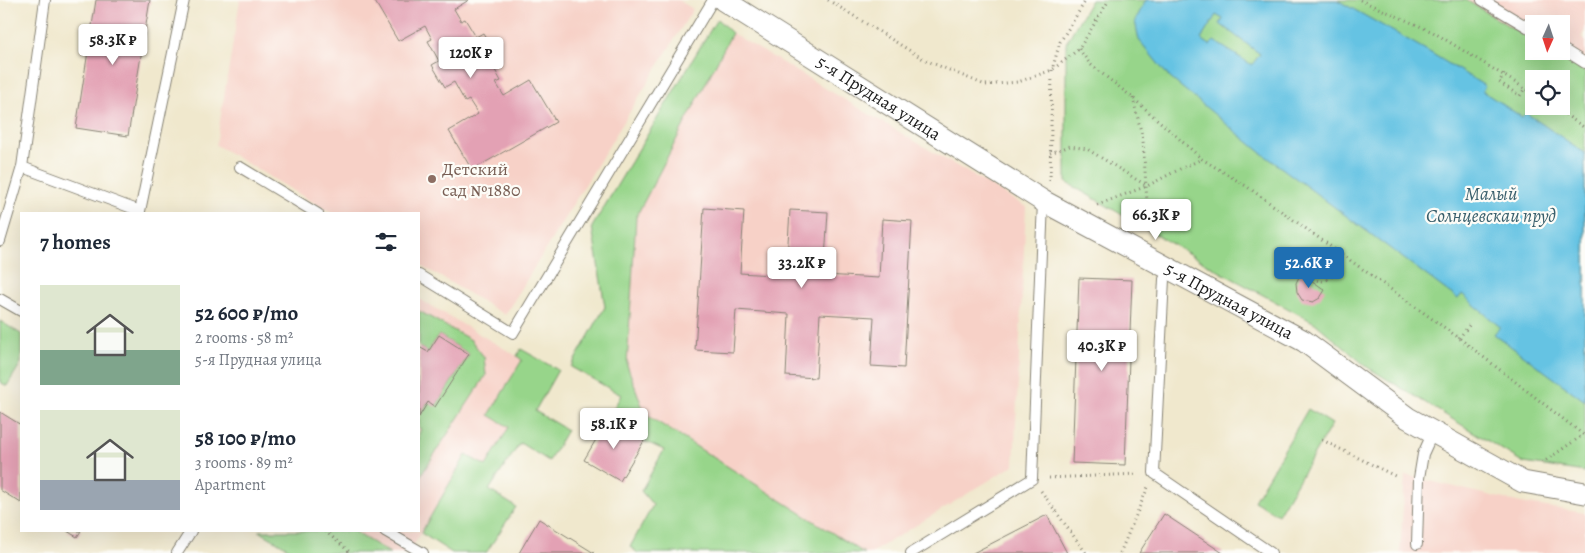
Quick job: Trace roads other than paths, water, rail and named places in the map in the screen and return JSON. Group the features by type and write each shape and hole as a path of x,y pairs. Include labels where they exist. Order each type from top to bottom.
{"street":[{"name":"5-я Прудная улица","path":"723,0 1046,202 1304,341 1408,418 1523,482 1585,493"}],"lane":[{"path":"0,241 22,167 45,0"},
{"path":"22,167 140,211 184,0"},
{"path":"420,276 512,333 713,0"},
{"path":"1482,0 1525,26"},
{"path":"1570,53 1585,62"},
{"path":"240,167 315,212"},
{"path":"912,553 1032,479 1046,202"},
{"path":"1172,270 1164,279 1154,473 1271,553"},
{"path":"0,300 20,310"},
{"path":"1417,544 1419,478 1423,454 1434,432"},
{"path":"178,553 190,532"},
{"path":"388,532 423,553"}],"water":[{"name":"Малый Солнцевскаи пруд","path":"1146,0 1337,0 1485,86 1482,91 1522,117 1525,114 1529,115 1585,153 1585,401 1494,334 1500,327 1462,294 1458,299 1263,154 1169,77 1139,40 1135,21","holes":["1216,15 1223,19 1220,24 1260,54 1252,65 1214,41 1210,45 1201,39"]}],"place":[{"name":"Детский сад №1880","path":"432,179"}]}
